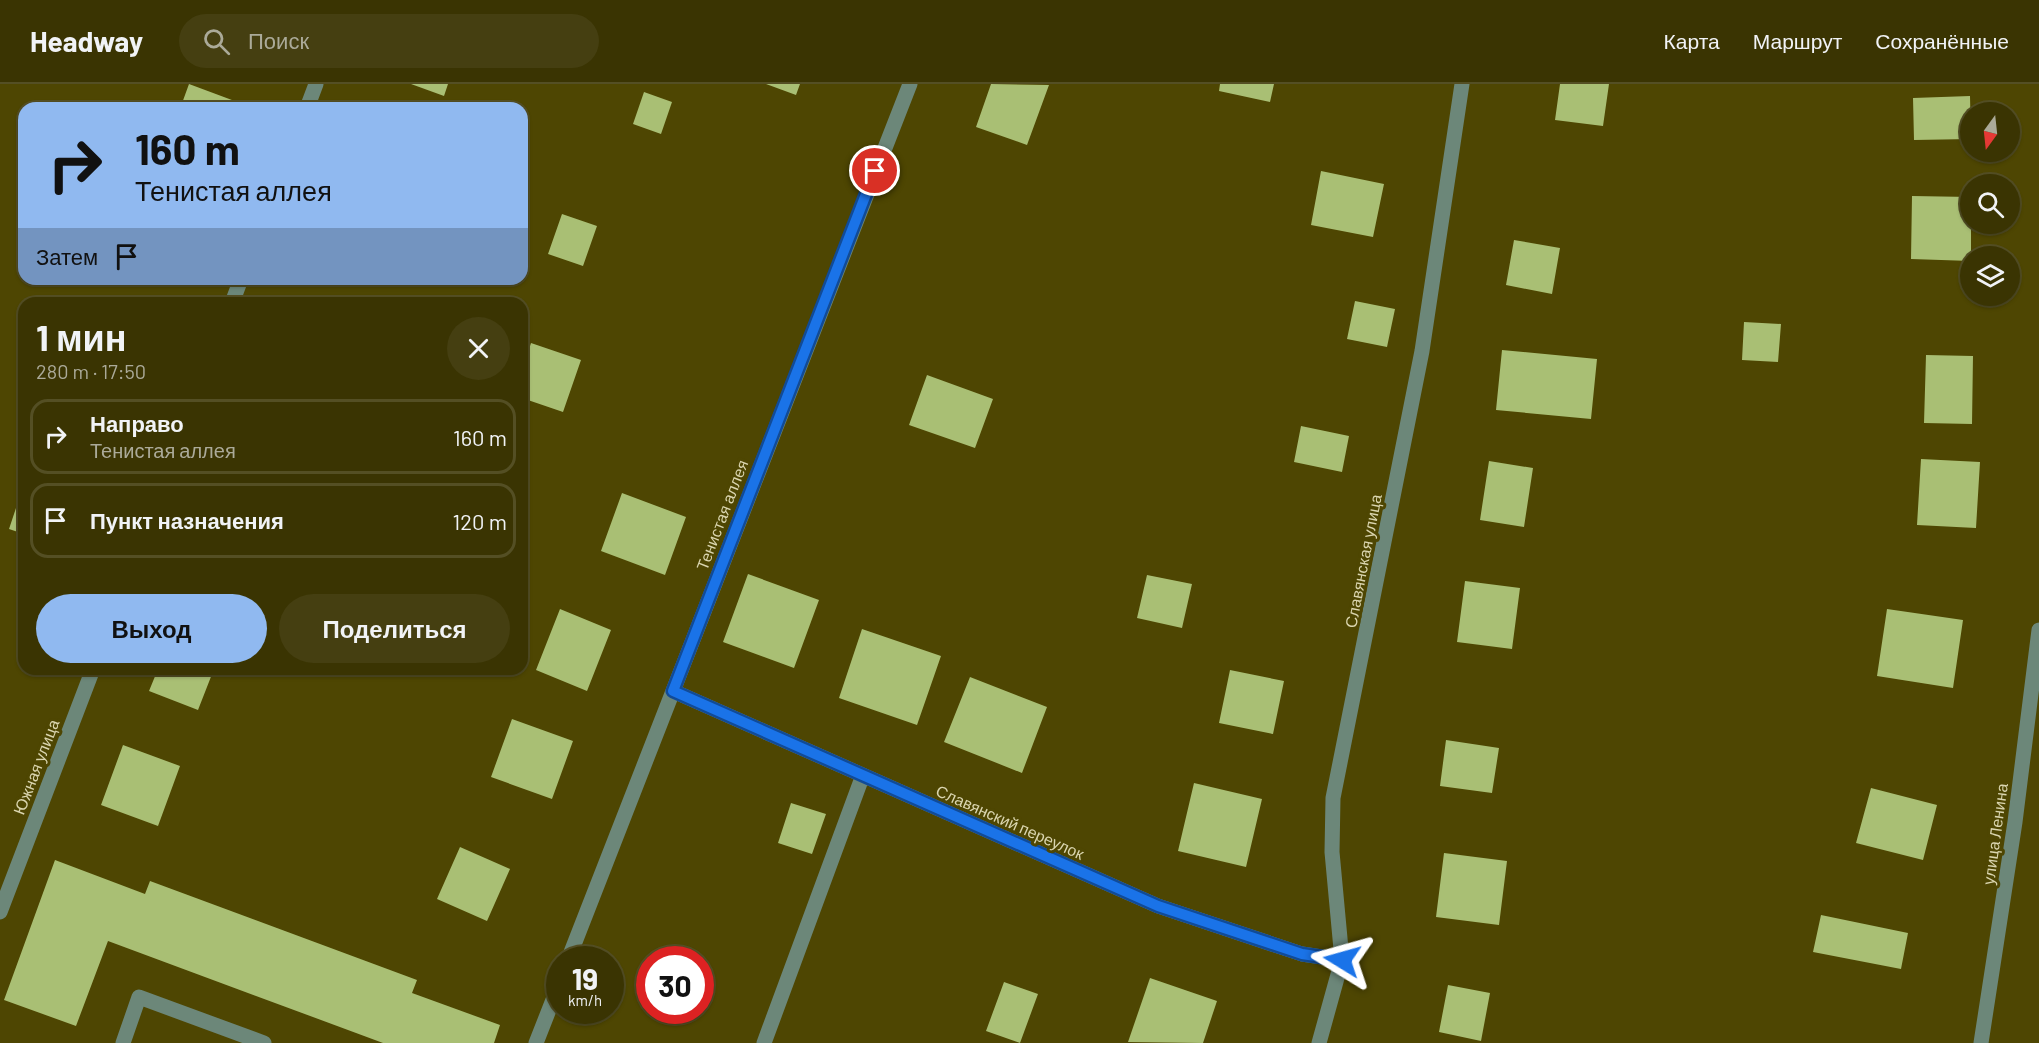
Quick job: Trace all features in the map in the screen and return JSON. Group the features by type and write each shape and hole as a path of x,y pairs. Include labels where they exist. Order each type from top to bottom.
{"street":[{"path":"309,102 316,84"},
{"name":"Тенистая аллея","path":"573,946 910,84"},
{"name":"Славянская улица","path":"1319,1043 1342,960 1332,852 1333,798 1422,351 1462,84"},
{"name":"улица Ленина","path":"1981,1043 2014,834 2039,630"},
{"name":"Южная улица","path":"0,912 91,675"},
{"name":"Славянский переулок","path":"673,691 1158,906 1302,954 1342,960"},
{"path":"764,1043 863,775"},
{"path":"123,1043 140,997 264,1043"},
{"path":"536,1043 546,1018"}],"building":[{"path":"189,84 237,102 182,102"},
{"path":"411,84 448,84 444,96"},
{"path":"766,84 800,84 796,95"},
{"path":"991,84 1049,85 1027,145 976,127"},
{"path":"1220,84 1274,84 1270,102 1219,91"},
{"path":"1560,84 1609,84 1603,126 1555,120"},
{"path":"644,92 672,102 661,134 633,124"},
{"path":"1970,96 1970,102 1960,102 1960,139 1914,140 1913,98"},
{"path":"1321,171 1384,184 1373,237 1311,225"},
{"path":"1912,196 1960,197 1960,234 1971,234 1971,246 1960,246 1960,261 1911,259"},
{"path":"562,214 597,226 583,266 548,254"},
{"path":"1514,240 1560,248 1552,294 1506,285"},
{"path":"1355,301 1395,309 1387,347 1347,339"},
{"path":"1744,322 1781,324 1778,362 1742,360"},
{"path":"531,343 581,360 563,412 528,400 528,352"},
{"path":"1502,350 1597,359 1591,419 1496,410"},
{"path":"1926,355 1973,356 1972,424 1924,423"},
{"path":"927,375 993,399 975,448 909,425"},
{"path":"1301,426 1349,436 1342,472 1294,462"},
{"path":"1921,459 1980,462 1976,528 1917,525"},
{"path":"1489,461 1533,468 1524,527 1480,520"},
{"path":"622,493 686,517 665,575 601,551"},
{"path":"18,502 18,532 9,529"},
{"path":"748,574 819,600 794,668 723,642"},
{"path":"1147,575 1192,584 1182,628 1137,618"},
{"path":"1465,581 1520,588 1512,649 1457,642"},
{"path":"560,609 611,630 587,691 536,670"},
{"path":"1887,609 1963,620 1953,688 1877,676"},
{"path":"862,629 941,656 917,725 839,698"},
{"path":"1230,670 1284,681 1273,734 1219,723"},
{"path":"156,675 212,675 198,710 149,691"},
{"path":"970,677 1047,707 1022,773 944,742"},
{"path":"512,719 573,741 552,799 491,777"},
{"path":"1446,740 1499,748 1492,793 1440,786"},
{"path":"123,745 180,766 158,826 101,805"},
{"path":"1194,783 1262,799 1246,867 1178,851"},
{"path":"1871,788 1937,805 1923,860 1856,843"},
{"path":"791,803 826,814 812,854 778,843"},
{"path":"460,847 510,869 487,921 437,899"},
{"path":"1444,853 1507,861 1499,925 1436,917"},
{"path":"55,860 145,894 150,881 417,980 412,993 500,1025 494,1043 383,1043 108,941 76,1026 4,1000"},
{"path":"1821,915 1908,933 1901,969 1813,952"},
{"path":"1150,978 1217,1001 1203,1043 1128,1042"},
{"path":"1004,982 1038,994 1020,1043 986,1031"},
{"path":"1448,985 1490,993 1481,1041 1439,1032"}],"route":[{"path":"875,171 673,691 1158,906 1302,954 1342,960"}]}
